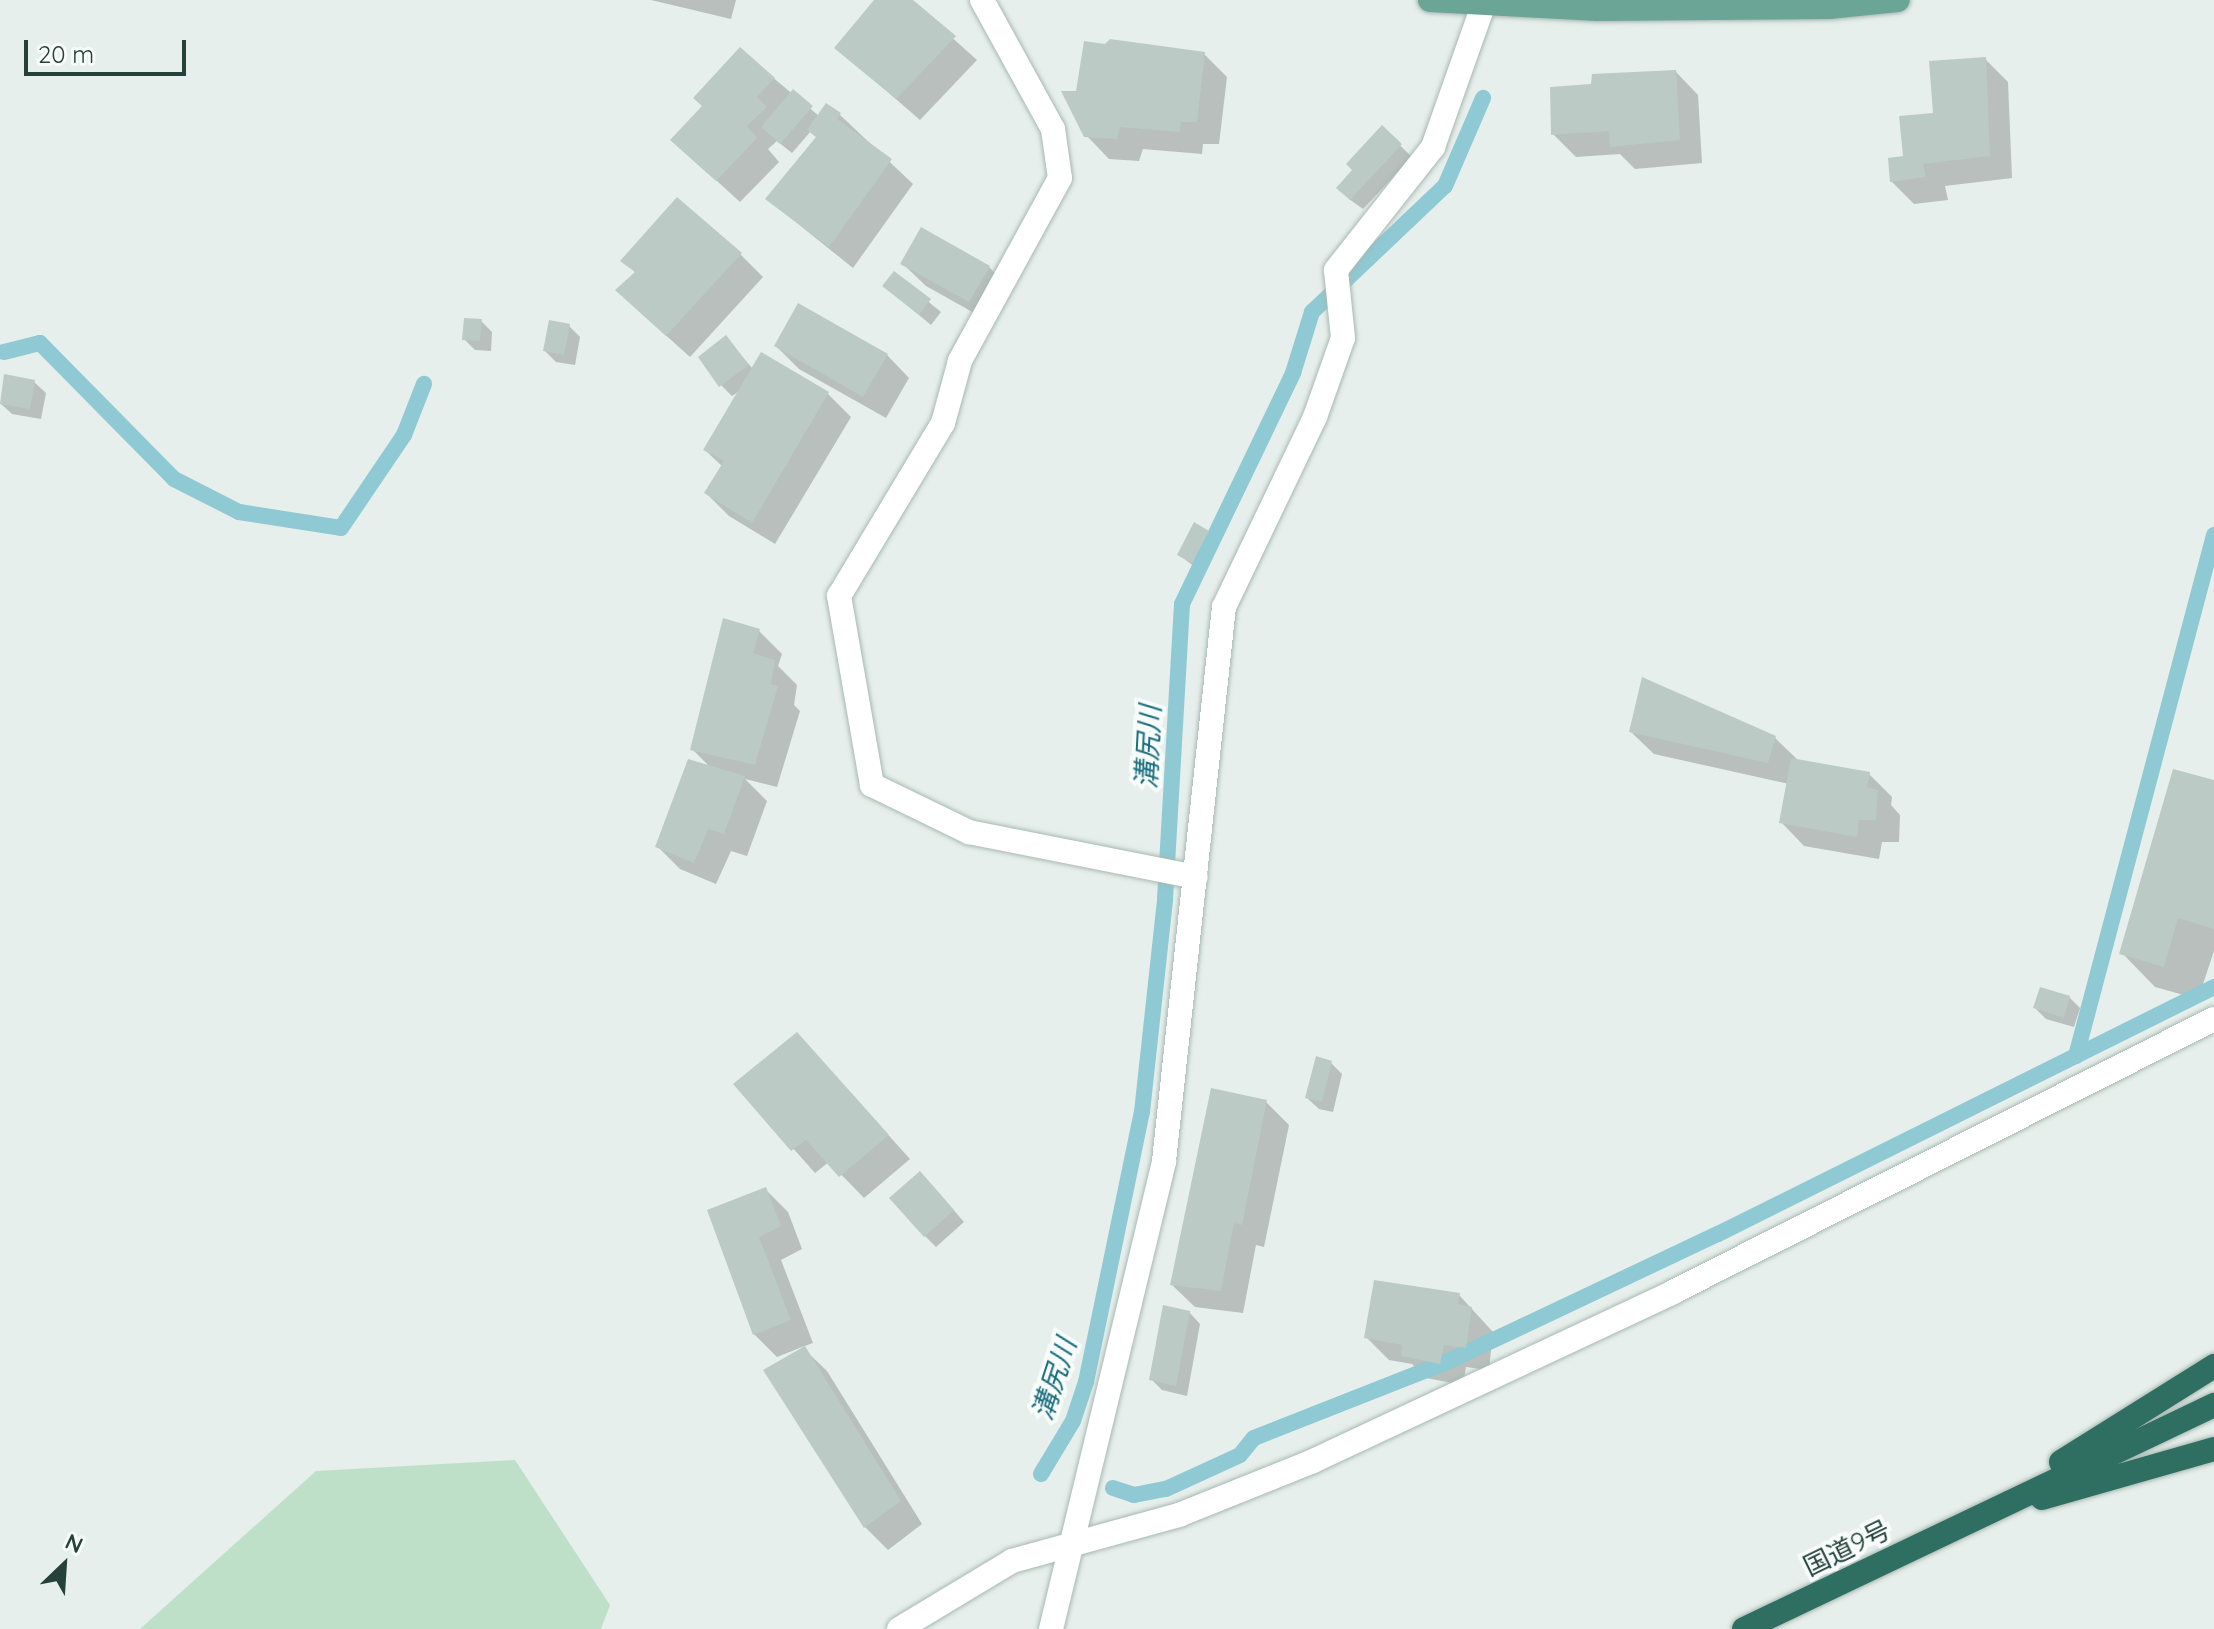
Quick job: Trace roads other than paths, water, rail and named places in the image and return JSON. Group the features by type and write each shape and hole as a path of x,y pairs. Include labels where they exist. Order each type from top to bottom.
{"highway":[{"path":"1975,1517 2214,1366"},
{"path":"1975,1517 2214,1405"},
{"path":"1975,1517 2214,1449"},
{"name":"国道9号","path":"1744,1629 1975,1517"}],"main road":[{"path":"1430,0 1829,7 1898,0"}],"street":[{"path":"982,0 1053,129 1060,178 960,361 943,423 839,596 872,785 969,832 1196,877"},
{"path":"1051,1629 1164,1161 1224,607 1315,417 1343,338 1336,270 1433,147 1484,3"},
{"path":"899,1629 1012,1561 1179,1515 1313,1461 1673,1292 2214,1019"}],"waterway":[{"name":"溝尻川","path":"1041,1474 1073,1421 1086,1382 1142,1112 1165,899 1182,604 1293,373 1312,312 1445,186 1483,98"},
{"path":"4,352 40,343 174,479 239,512 341,528 404,435 424,384"},
{"path":"2076,1056 2214,535"},
{"path":"1113,1488 1134,1495 1166,1489 1240,1455 1254,1438 1449,1361 1718,1234 2214,987"}]}
